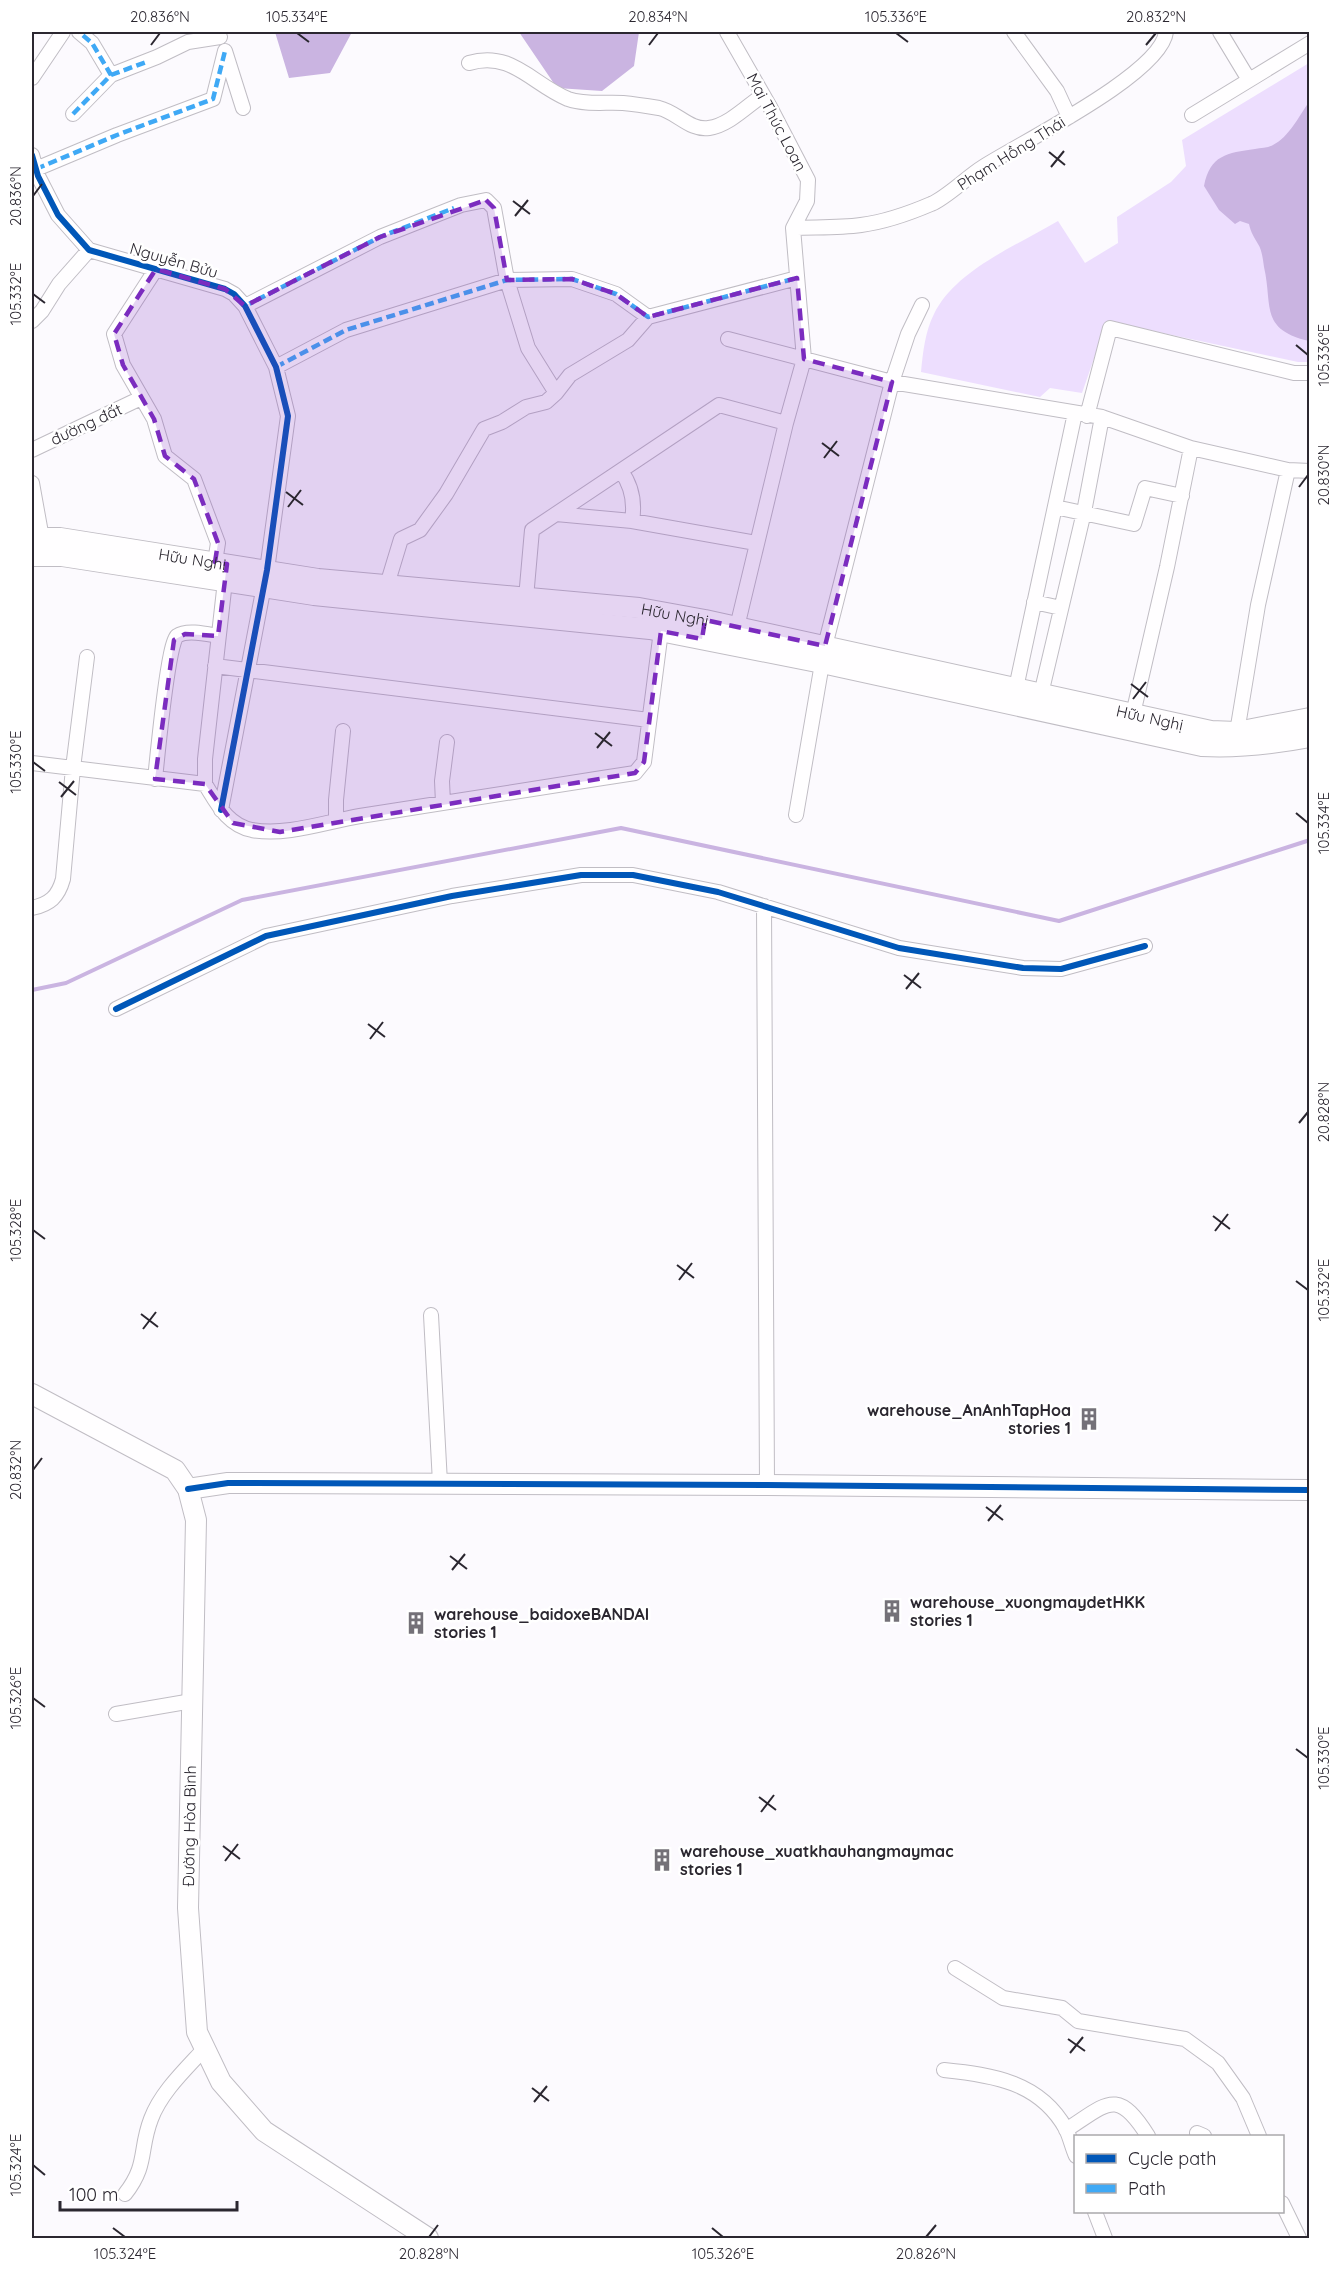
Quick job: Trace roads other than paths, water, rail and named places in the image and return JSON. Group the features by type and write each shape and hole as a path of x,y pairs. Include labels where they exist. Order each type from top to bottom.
{"main road":[{"name":"Hữu Nghị","path":"37,547 60,538 215,562 314,595 661,631 737,627 824,655 1022,707 1203,746 1231,748 1264,746 1310,737"},
{"name":"Hữu Nghị","path":"37,547 225,581 318,579 639,608 704,630 824,655 1016,688 1211,731 1237,732 1310,718"},
{"name":"Đường Hòa Bình","path":"32,1394 176,1470 188,1489 196,1520 188,1908 197,2031 221,2082 264,2131 423,2238"},
{"path":"188,1489 228,1483 1310,1490"}],"street":[{"path":"32,78 63,32"},
{"path":"79,32 92,42 111,75"},
{"name":"Mai Thúc Loan","path":"727,32 808,180 807,201 793,228"},
{"path":"1014,32 1057,91 1069,117"},
{"name":"Phạm Hồng Thái","path":"793,228 862,225 934,203 966,178 1016,146 1069,117 1123,83 1148,61 1166,38 1166,32"},
{"path":"1221,32 1249,80"},
{"path":"73,114 111,75 188,42 219,34 243,108"},
{"path":"1192,115 1310,42"},
{"path":"36,179 117,135 213,99 225,51"},
{"path":"469,63 483,58 499,60 547,89 570,99 579,102 625,103 660,108 702,128 714,127 726,121 763,95"},
{"path":"32,155 36,179 58,215 89,250 59,284 42,311 32,321"},
{"path":"245,306 380,237 482,199 490,202 494,208 507,280 528,348 556,393"},
{"path":"737,627 786,423 804,359 793,228"},
{"name":"Nguyễn Bửu","path":"89,250 225,289 234,294 245,306 276,367 288,416 265,579 221,810"},
{"path":"156,269 114,333 123,365 154,419 165,456 194,479 218,543 215,562"},
{"path":"387,585 401,539 420,530 446,494 484,429 502,422 526,407 546,402 570,375 628,340 648,317 797,278"},
{"path":"276,367 346,330 507,280 572,279 616,294 648,317"},
{"path":"795,815 824,655 892,382 908,334 922,305"},
{"path":"1102,417 1084,512 1041,694 1022,707 1016,688 1055,507 1081,414 1110,328 1294,373 1310,373"},
{"path":"728,339 892,382 1102,417 1191,448 1288,470 1310,471"},
{"name":"đường đất","path":"32,450 141,398"},
{"path":"526,598 532,530 719,405 786,423"},
{"path":"1133,714 1191,448"},
{"path":"1237,732 1258,605 1288,470"},
{"path":"621,471 633,495 632,521"},
{"path":"32,483 37,547"},
{"path":"1055,507 1134,524 1144,488 1182,496"},
{"path":"556,514 632,521 756,543"},
{"path":"225,581 205,759 205,784 232,823 250,830 280,832 336,820 635,773 645,762 661,631"},
{"path":"1034,602 1061,608"},
{"path":"155,778 169,662 174,640 177,636 185,634 204,633 218,636"},
{"path":"32,908 52,901 59,892 63,879 73,768 87,657"},
{"path":"215,666 649,720"},
{"path":"336,820 343,731"},
{"path":"443,803 442,781 447,742"},
{"path":"32,763 205,784"},
{"path":"116,1009 266,936 479,891 581,875 633,875 718,892 899,948 1023,968 1061,969 1144,946"},
{"path":"764,906 767,1485"},
{"path":"430,1315 440,1484"},
{"path":"117,1714 192,1701"},
{"path":"955,1968 1003,1998 1062,2008 1078,2021 1185,2039 1218,2063 1243,2098 1259,2135"},
{"path":"125,2194 140,2171 151,2118 160,2101 205,2048"},
{"path":"944,2070 1011,2081 1037,2096 1051,2109 1066,2130 1074,2151"},
{"path":"1066,2130 1106,2104 1122,2105 1134,2114 1147,2135"},
{"path":"1284,2207 1299,2238"},
{"path":"1096,2213 1104,2238"}],"waterway":[{"path":"32,990 66,983 242,900 621,828 1059,921 1310,840"}],"place":[{"name":"warehouse_AnAnhTapHoa stories 1","path":"1089,1419"},
{"name":"warehouse_xuongmaydetHKK stories 1","path":"892,1611"},
{"name":"warehouse_baidoxeBANDAI stories 1","path":"416,1623"},
{"name":"warehouse_xuatkhauhangmaymac stories 1","path":"662,1860"}]}
